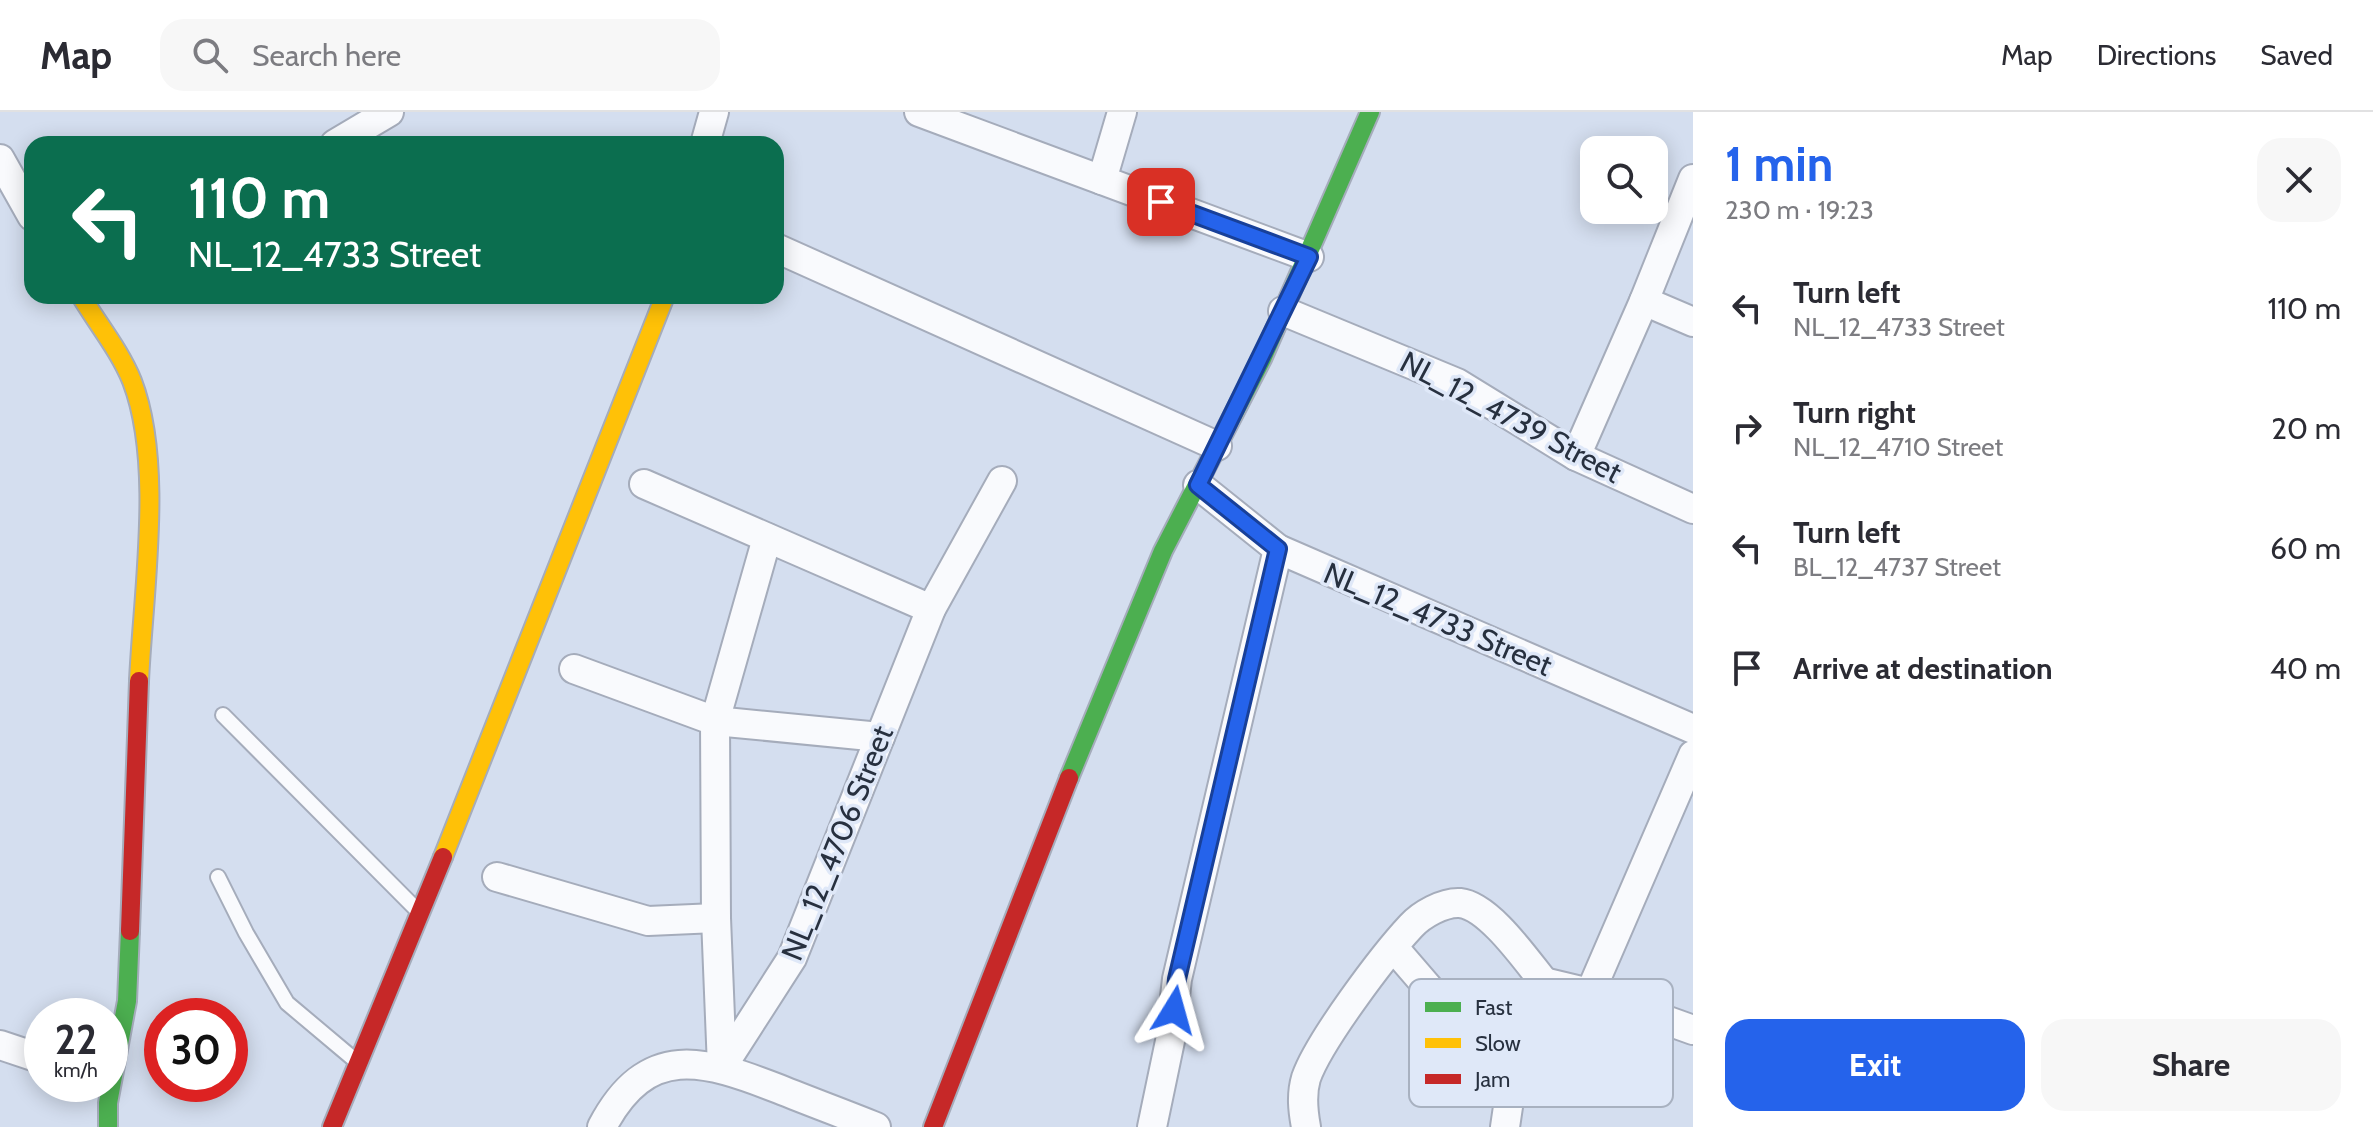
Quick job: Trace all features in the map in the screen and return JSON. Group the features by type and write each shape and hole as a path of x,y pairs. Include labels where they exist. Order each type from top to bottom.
{"street":[{"path":"348,136 389,112"},
{"path":"707,136 714,112"},
{"path":"919,112 1309,257"},
{"path":"1102,180 1122,112"},
{"path":"933,1127 1040,846 1163,551 1309,257 1370,112"},
{"path":"0,159 24,202"},
{"path":"1576,456 1693,179"},
{"path":"784,252 1217,446"},
{"path":"1644,301 1693,322"},
{"path":"86,304 131,379 141,412 151,507 143,588 127,1001 101,1105"},
{"path":"332,1127 356,1061 421,914 662,304"},
{"name":"NL_12_4739 Street","path":"1283,311 1457,383 1576,456 1693,509"},
{"name":"NL_12_4706 Street","path":"722,1067 792,958 931,609 1002,481"},
{"path":"644,484 931,609"},
{"name":"NL_12_4733 Street","path":"1198,485 1278,549 1693,729"},
{"path":"722,1067 716,918 715,721 767,538"},
{"path":"1152,1127 1170,1041 1177,979 1278,549"},
{"path":"574,669 715,721 880,737"},
{"path":"1596,979 1693,755"},
{"path":"497,877 636,919 673,921 716,918"},
{"path":"1306,1127 1302,1106 1305,1082 1313,1063 1412,925 1435,909 1458,903 1476,909 1496,926 1541,979"},
{"path":"1394,948 1421,979"},
{"path":"1673,1023 1693,1030"},
{"path":"0,1045 24,1053"},
{"path":"602,1127 623,1093 637,1080 658,1068 688,1064 722,1067 876,1127"},
{"path":"1505,1127 1508,1107"}],"lane":[{"path":"223,715 421,914"},
{"path":"218,877 287,1003 356,1061"}],"traffic: fast":[{"path":"1069,778 1163,551 1262,359 1370,112"},
{"path":"108,1127 108,1103 127,1001 130,931"}],"traffic: slow":[{"path":"86,304 127,370 142,414 147,450 149,529 139,681"},
{"path":"443,857 662,304"}],"traffic: jam":[{"path":"130,931 139,681"},
{"path":"933,1127 1069,778"},
{"path":"332,1127 443,857"}],"route":[{"path":"1161,202 1309,257 1198,485 1278,549 1177,979 1174,1010"}]}
